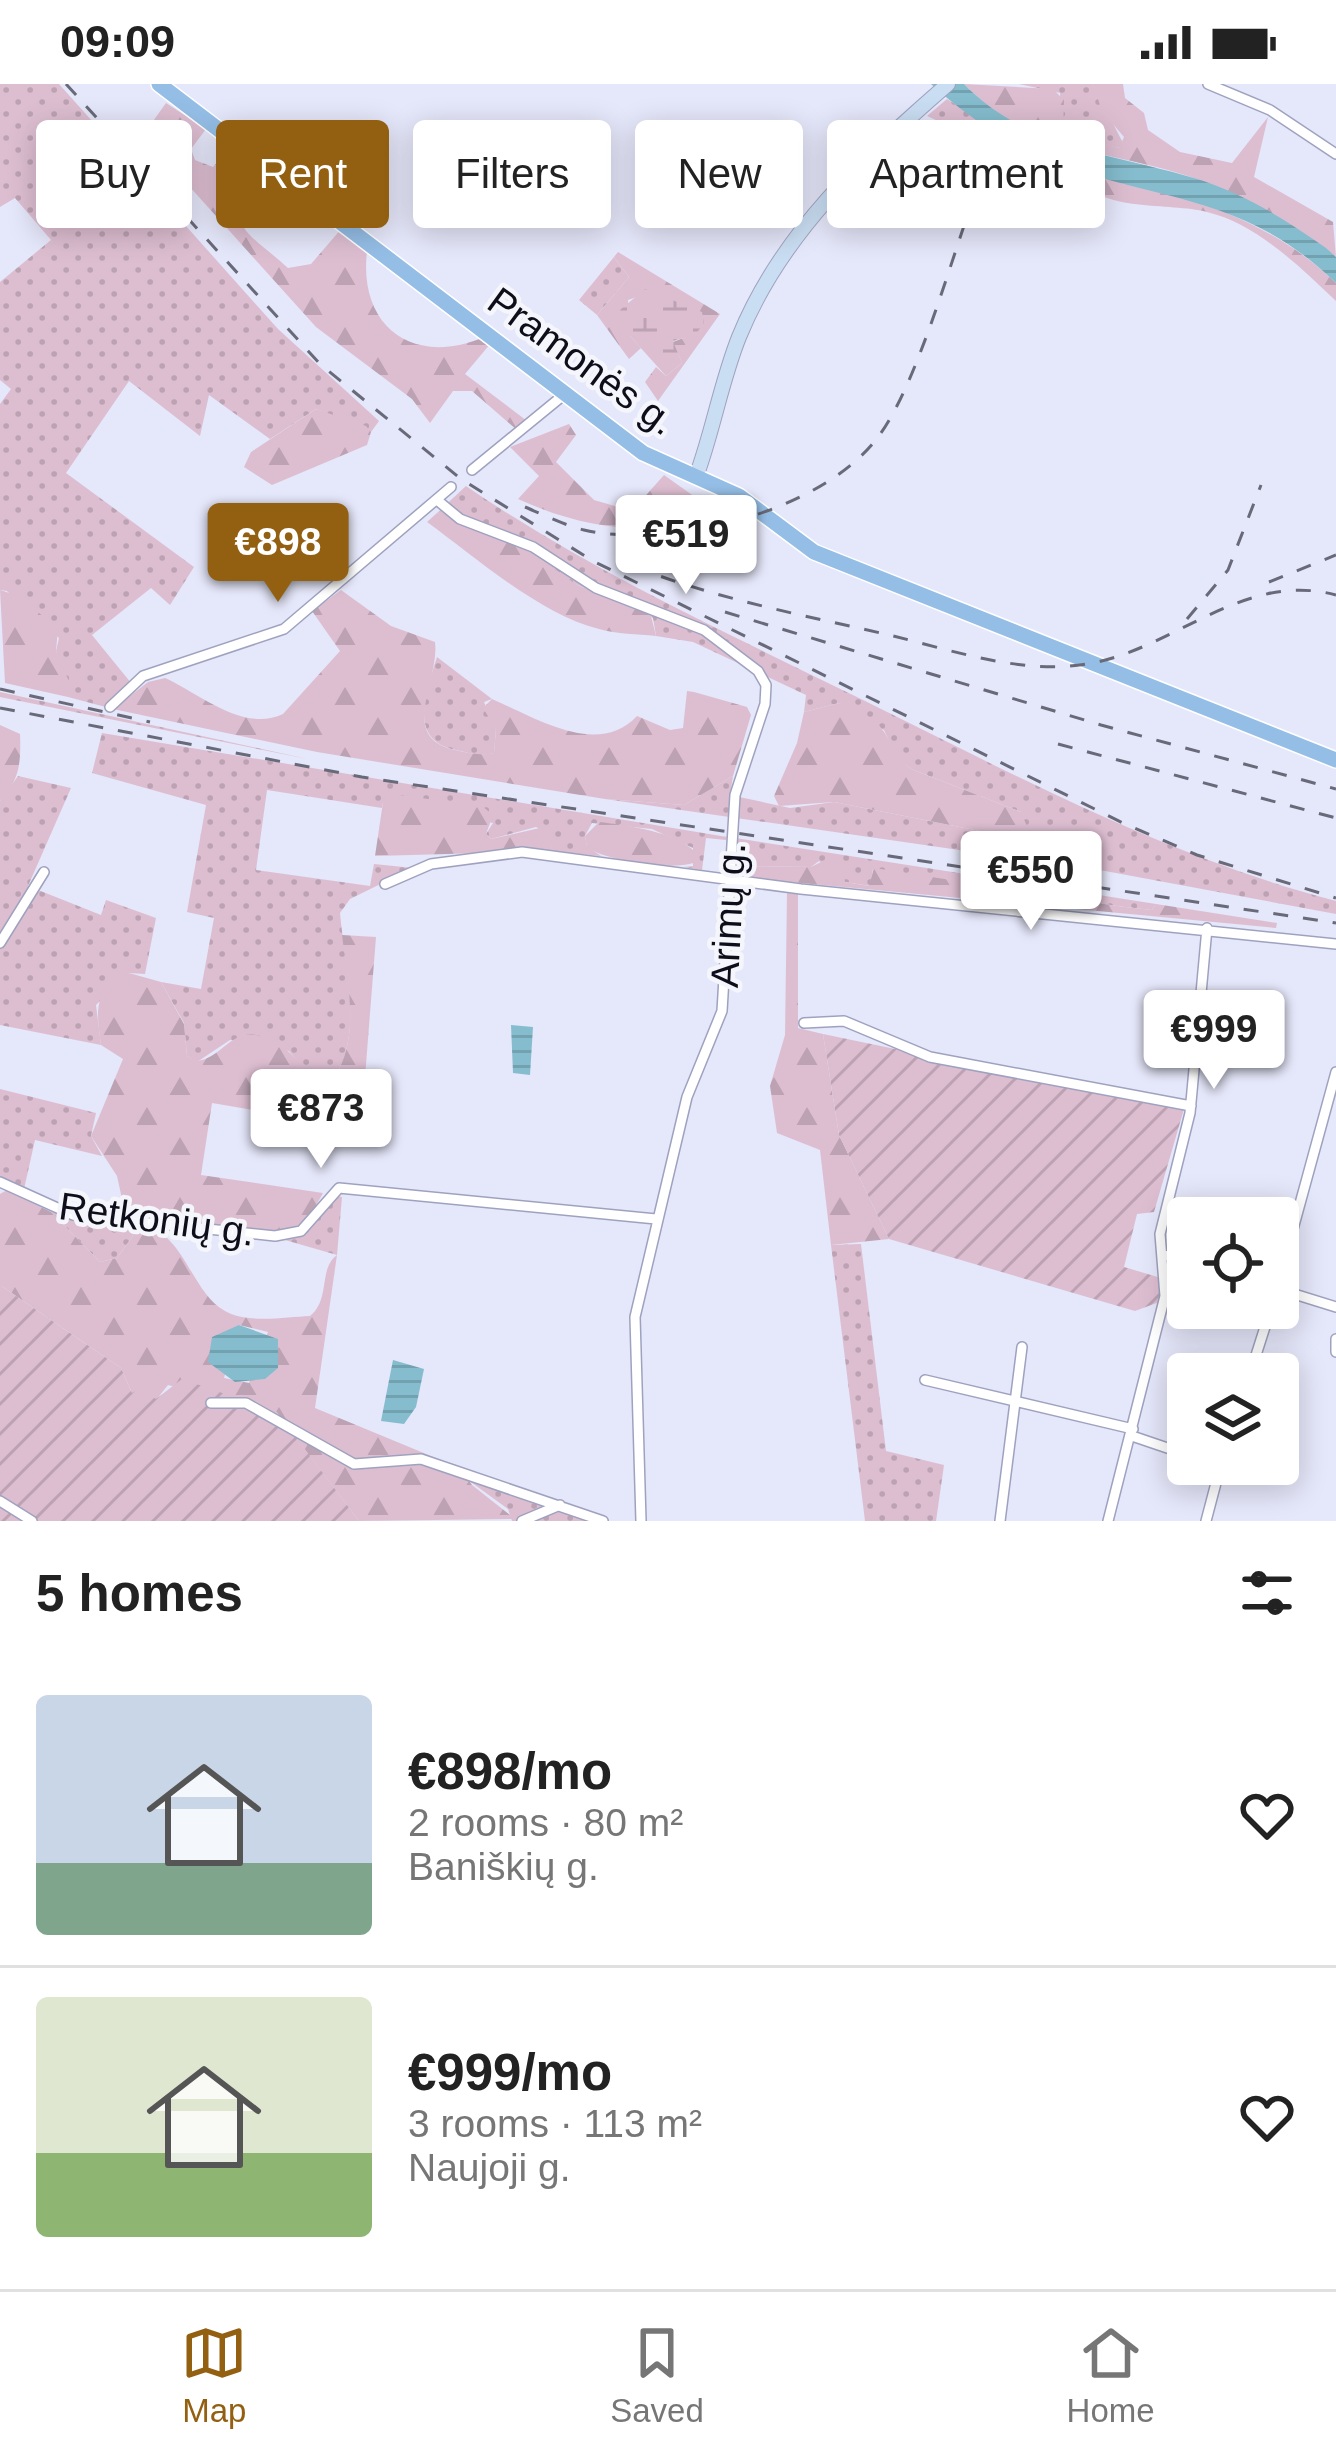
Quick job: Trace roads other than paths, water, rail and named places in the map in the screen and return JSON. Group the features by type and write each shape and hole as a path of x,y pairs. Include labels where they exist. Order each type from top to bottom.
{"main road":[{"path":"696,477 729,364 763,289 816,211 948,84"},
{"name":"Pramonės g.","path":"167,86 643,453 759,508 814,552 1336,760"}],"street":[{"path":"1208,84 1270,110 1336,154"},
{"path":"472,470 566,393"},
{"path":"110,706 143,676 284,629 451,487"},
{"name":"Arimų g.","path":"437,500 460,519 533,547 596,588 704,630 758,670 767,695 740,766 722,1011 687,1097 633,1336 641,1521"},
{"path":"385,884 431,864 522,852 731,880 1336,944"},
{"path":"0,943 44,872"},
{"path":"1108,1521 1165,1296 1160,1234 1191,1106 1208,928"},
{"path":"804,1023 844,1021 930,1057 1191,1106"},
{"path":"1299,1209 1336,1072"},
{"name":"Retkonių g.","path":"0,1183 74,1215 275,1236 302,1231 339,1188 656,1219"},
{"path":"1162,1255 1167,1256"},
{"path":"1299,1294 1336,1307"},
{"path":"1336,1339 1336,1352"},
{"path":"1000,1521 1022,1347"},
{"path":"925,1381 1133,1433 1167,1447"},
{"path":"212,1403 246,1403 354,1464 421,1459 604,1521"},
{"path":"1206,1521 1214,1485"},
{"path":"0,1501 32,1521"},
{"path":"522,1521 560,1505"}],"water":[{"path":"931,84 964,84 1010,120 976,120"},
{"path":"1105,155 1194,178 1246,199 1336,257 1336,283 1267,231 1198,203 1105,178"},
{"path":"511,1025 533,1027 530,1075 513,1073"},
{"path":"239,1325 278,1339 278,1368 265,1379 235,1382 208,1362 212,1337"},
{"path":"393,1360 424,1369 416,1407 404,1424 381,1421"}],"railway":[{"path":"66,84 320,364 461,479 593,561 1123,823 1197,855 1336,898"},
{"path":"525,507 584,530 659,534 743,519 821,486 853,463 892,415 919,357 963,228"},
{"path":"1187,619 1228,570 1261,485"},
{"path":"1269,582 1336,555"},
{"path":"633,566 760,605 987,659 1037,666 1087,664 1119,656 1239,602 1270,593 1302,590 1336,595"},
{"path":"725,612 1101,725 1336,789"},
{"path":"0,689 150,722"},
{"path":"0,708 362,777 1336,923"},
{"path":"1058,744 1336,818"}]}
